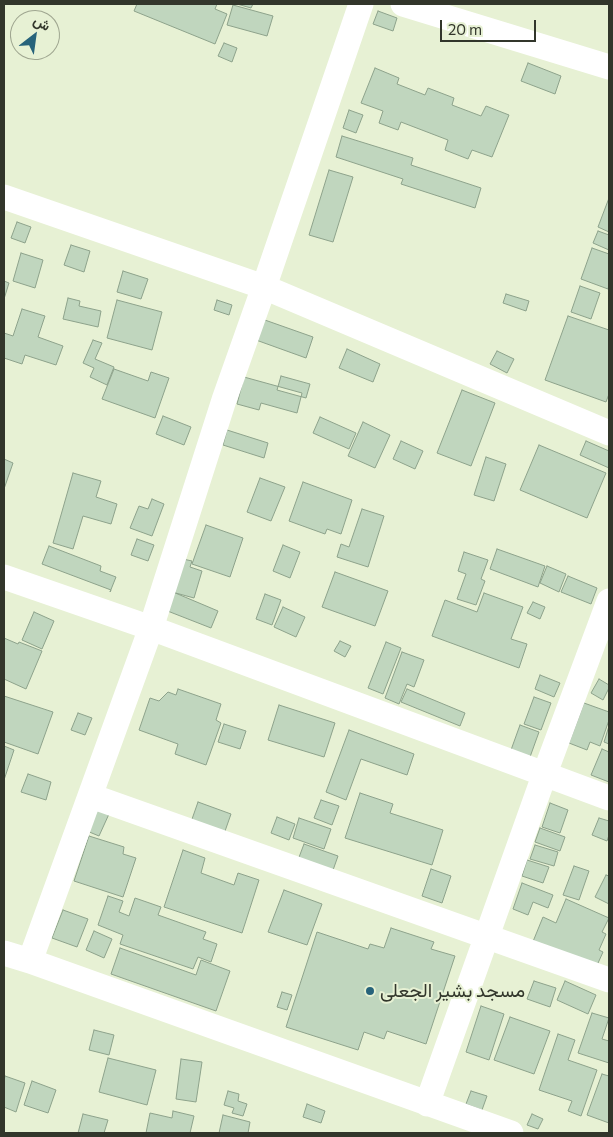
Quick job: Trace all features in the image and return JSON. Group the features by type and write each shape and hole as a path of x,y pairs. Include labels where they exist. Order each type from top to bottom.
{"street":[{"path":"30,961 151,628 224,400 361,4"},
{"path":"403,4 609,67"},
{"path":"4,197 264,287 609,433"},
{"path":"4,577 151,628 544,772 609,798"},
{"path":"427,1104 544,772 609,601"},
{"path":"91,796 609,980"},
{"path":"4,953 510,1133"}],"building":[{"path":"137,4 217,4 215,9 227,14 215,44 134,11"},
{"path":"237,4 253,4 251,8"},
{"path":"233,5 273,16 267,36 227,25"},
{"path":"378,11 397,18 393,31 373,24"},
{"path":"224,43 237,48 232,62 218,56"},
{"path":"528,63 561,76 555,94 521,81"},
{"path":"375,68 399,78 397,84 425,95 428,88 454,98 452,105 481,116 486,106 509,115 492,157 472,150 468,159 445,150 448,140 401,122 398,130 379,123 383,111 361,103"},
{"path":"349,110 363,115 356,133 343,128"},
{"path":"342,136 413,158 411,165 481,188 475,208 401,184 403,179 336,157"},
{"path":"329,170 353,177 333,242 309,235"},
{"path":"609,198 609,232 598,227"},
{"path":"17,222 31,227 25,243 11,238"},
{"path":"598,231 609,235 609,250 593,243"},
{"path":"71,245 90,251 84,272 64,265"},
{"path":"592,248 609,254 608,289 581,279"},
{"path":"21,253 43,260 35,288 13,281"},
{"path":"123,271 148,279 141,299 117,292"},
{"path":"4,281 9,283 4,299"},
{"path":"580,286 600,293 591,319 571,312"},
{"path":"506,294 529,301 526,311 503,303"},
{"path":"68,298 80,301 79,306 101,311 98,327 63,319"},
{"path":"117,300 162,312 152,350 107,338"},
{"path":"217,300 232,305 229,315 214,310"},
{"path":"22,309 45,316 38,337 63,346 56,365 25,355 22,364 4,358 4,333 13,336"},
{"path":"568,316 609,330 609,394 606,402 545,380"},
{"path":"262,319 313,337 306,358 256,340"},
{"path":"93,340 102,343 95,359 114,367 107,385 90,377 94,368 83,363"},
{"path":"347,349 380,364 373,382 339,368"},
{"path":"497,351 514,359 507,373 490,364"},
{"path":"114,369 148,381 151,372 169,378 155,418 102,399"},
{"path":"281,376 310,384 306,398 277,390"},
{"path":"244,377 302,393 297,413 261,403 259,410 237,404"},
{"path":"462,390 495,403 471,466 437,453"},
{"path":"163,416 191,427 184,445 156,434"},
{"path":"320,417 356,433 349,449 313,433"},
{"path":"363,422 390,435 375,468 348,456"},
{"path":"227,430 268,443 264,458 223,445"},
{"path":"401,441 423,451 415,469 393,459"},
{"path":"586,441 609,451 609,468 580,455"},
{"path":"539,445 606,473 587,518 520,490"},
{"path":"486,457 506,464 494,501 474,495"},
{"path":"4,459 13,463 4,489"},
{"path":"73,473 101,481 96,497 117,504 111,524 83,516 73,549 53,543"},
{"path":"260,478 285,487 271,521 247,512"},
{"path":"303,482 352,500 341,534 327,529 325,534 289,521"},
{"path":"152,499 164,504 152,536 130,528 139,506 148,509"},
{"path":"362,509 384,516 368,567 337,557 341,544 349,547"},
{"path":"206,525 243,538 230,577 192,564"},
{"path":"137,539 154,545 148,561 131,555"},
{"path":"283,545 300,552 290,578 273,571"},
{"path":"49,546 101,566 100,571 116,577 111,590 42,564"},
{"path":"497,549 545,566 538,587 490,569"},
{"path":"464,552 488,560 481,579 485,581 476,605 457,599 466,574 458,571"},
{"path":"183,559 192,561 190,567 202,571 194,598 172,592"},
{"path":"547,566 566,574 559,592 540,583"},
{"path":"335,572 388,591 375,626 322,607"},
{"path":"568,576 597,588 591,604 561,592"},
{"path":"173,592 218,611 211,628 165,610"},
{"path":"484,593 523,607 511,639 527,644 519,668 432,636 445,600 477,612"},
{"path":"265,594 281,600 272,625 256,619"},
{"path":"533,602 545,607 540,619 527,613"},
{"path":"283,607 305,617 296,637 274,627"},
{"path":"34,612 54,621 42,649 22,640"},
{"path":"4,638 42,651 26,689 4,679"},
{"path":"340,641 351,646 345,657 334,651"},
{"path":"386,642 401,648 383,694 368,688"},
{"path":"402,652 424,660 414,687 407,684 399,704 385,698"},
{"path":"540,675 560,683 554,697 535,689"},
{"path":"599,679 609,685 603,700 591,693"},
{"path":"178,689 221,704 216,720 221,723 206,765 175,754 178,744 139,730 150,698 159,701 168,692 176,695"},
{"path":"407,689 465,713 460,726 401,702"},
{"path":"4,696 53,712 38,754 4,742"},
{"path":"534,697 551,703 541,730 524,724"},
{"path":"584,703 609,712 609,720 600,746 590,742 587,750 569,743"},
{"path":"279,705 335,723 324,757 268,740"},
{"path":"78,713 92,718 85,735 71,730"},
{"path":"224,724 246,731 240,749 218,742"},
{"path":"520,725 539,732 530,757 511,750"},
{"path":"609,726 609,744 604,742"},
{"path":"349,730 414,754 407,775 361,759 346,800 326,792"},
{"path":"4,746 14,750 4,780"},
{"path":"602,749 609,752 609,782 591,775"},
{"path":"28,774 51,782 46,800 21,792"},
{"path":"360,793 393,804 390,813 443,830 432,865 345,838"},
{"path":"321,800 339,806 332,825 314,818"},
{"path":"198,802 231,814 224,834 191,822"},
{"path":"550,803 568,810 560,833 542,827"},
{"path":"97,808 109,814 99,836 87,831"},
{"path":"277,817 295,824 289,840 271,833"},
{"path":"299,818 331,829 324,849 293,838"},
{"path":"599,818 609,821 607,841 592,835"},
{"path":"540,828 565,837 560,851 535,842"},
{"path":"89,836 124,847 123,854 136,858 123,897 74,881"},
{"path":"304,844 338,856 332,873 298,860"},
{"path":"535,845 558,852 554,866 530,859"},
{"path":"183,850 205,858 201,873 234,885 238,873 259,880 242,933 164,907"},
{"path":"527,860 549,867 543,883 522,876"},
{"path":"574,866 589,871 579,900 563,895"},
{"path":"431,869 451,876 442,903 422,896"},
{"path":"606,875 609,876 609,904 595,897"},
{"path":"522,883 553,895 548,908 533,902 528,915 513,909"},
{"path":"284,890 322,904 307,945 268,932"},
{"path":"108,896 123,901 119,912 129,916 135,898 161,907 158,915 206,932 203,939 217,944 211,962 198,957 193,969 120,944 123,935 98,925"},
{"path":"566,899 609,918 602,932 606,934 599,950 603,952 594,972 532,944 543,917 556,923"},
{"path":"63,910 88,919 77,947 52,938"},
{"name":"مسجد بشير الجعلى","path":"391,928 434,942 431,949 455,956 426,1044 387,1031 384,1039 364,1032 358,1050 286,1027 317,932 368,949 370,944 384,948"},
{"path":"94,931 112,939 104,958 86,950"},
{"path":"120,948 196,975 201,960 230,971 216,1011 111,974"},
{"path":"534,981 556,988 550,1007 527,999"},
{"path":"565,981 596,995 588,1014 557,1000"},
{"path":"282,992 292,995 287,1010 277,1007"},
{"path":"481,1006 504,1014 489,1060 466,1052"},
{"path":"592,1013 609,1018 602,1039 609,1041 609,1063 578,1053"},
{"path":"510,1017 550,1031 534,1074 494,1060"},
{"path":"94,1030 114,1035 109,1055 89,1050"},
{"path":"558,1034 575,1040 568,1060 597,1070 581,1116 568,1111 572,1101 539,1090"},
{"path":"108,1058 156,1070 147,1105 99,1092"},
{"path":"181,1059 202,1062 196,1102 176,1099"},
{"path":"602,1074 609,1076 609,1123 587,1115"},
{"path":"5,1076 25,1083 16,1112 4,1107"},
{"path":"32,1081 56,1090 48,1113 24,1105"},
{"path":"228,1091 239,1094 238,1101 247,1104 243,1116 232,1113 234,1108 224,1105"},
{"path":"471,1091 487,1096 482,1110 466,1104"},
{"path":"307,1104 325,1111 321,1123 303,1117"},
{"path":"173,1111 194,1116 190,1133 146,1133 150,1113 172,1118"},
{"path":"83,1114 108,1120 104,1133 78,1133"},
{"path":"532,1114 543,1119 538,1129 527,1125"},
{"path":"223,1115 250,1122 248,1133 219,1133"}],"place":[{"name":"مسجد بشير الجعلى","path":"370,991"}]}
